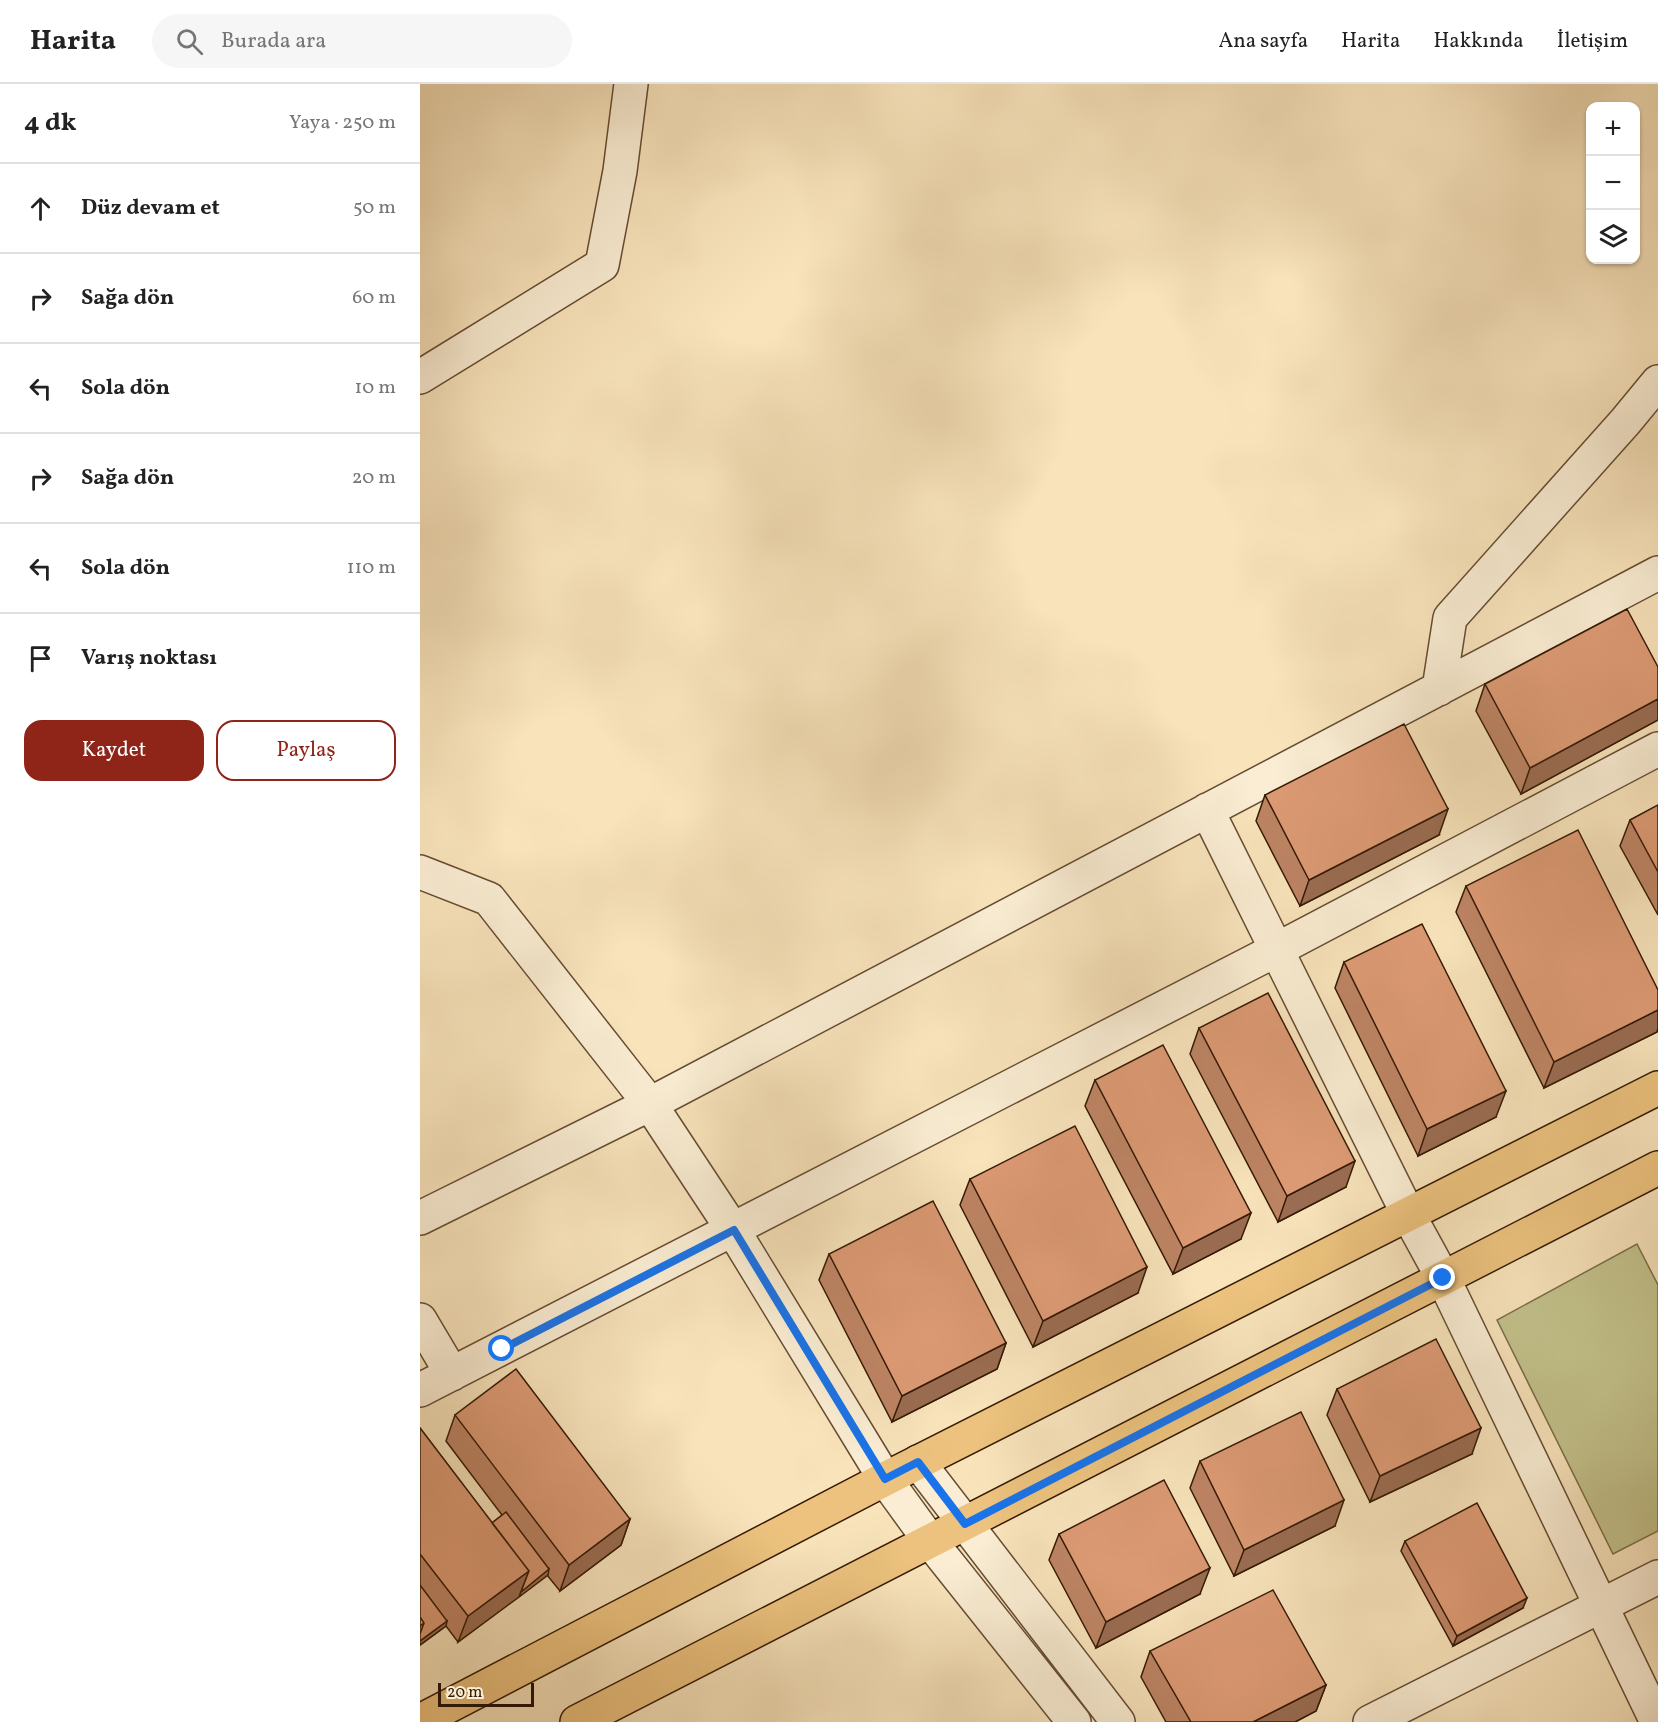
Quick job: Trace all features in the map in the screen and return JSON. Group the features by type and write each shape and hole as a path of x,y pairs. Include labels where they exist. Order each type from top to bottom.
{"main road":[{"path":"420,1721 918,1462 1658,1088"},
{"path":"578,1722 1658,1168"}],"street":[{"path":"420,377 602,265 620,171 631,84"},
{"path":"1439,689 1450,618 1658,382"},
{"path":"420,1218 650,1104 1658,573"},
{"path":"420,1390 1278,949 1658,749"},
{"path":"1207,810 1408,1214 1443,1278 1657,1722"},
{"path":"420,872 489,899 650,1104 734,1230 885,1479 930,1541 1074,1722"},
{"path":"420,1320 452,1374"},
{"path":"918,1462 1118,1722"},
{"path":"1370,1722 1658,1577"}],"shaded area":[{"path":"1637,1244 1658,1285 1658,1531 1613,1554 1497,1320"}],"building":[{"path":"1627,609 1658,667 1658,699 1530,768 1485,684"},
{"path":"1404,724 1448,809 1309,880 1265,795"},
{"path":"1658,805 1658,872 1630,820"},
{"path":"1578,830 1658,990 1658,1010 1554,1062 1466,886"},
{"path":"1422,924 1506,1091 1427,1129 1344,962"},
{"path":"1268,993 1355,1161 1287,1196 1199,1028"},
{"path":"1163,1045 1251,1213 1183,1248 1095,1080"},
{"path":"1075,1126 1147,1267 1043,1321 970,1179"},
{"path":"933,1201 1006,1343 902,1396 829,1254"},
{"path":"1436,1339 1481,1428 1380,1476 1337,1389"},
{"path":"516,1369 630,1519 569,1565 455,1415"},
{"path":"1301,1412 1344,1500 1244,1550 1200,1461"},
{"path":"420,1428 529,1571 468,1616 420,1554"},
{"path":"1164,1480 1210,1568 1106,1622 1059,1534"},
{"path":"1477,1503 1527,1598 1457,1636 1405,1541"},
{"path":"506,1512 549,1569 521,1592 529,1571 492,1523"},
{"path":"420,1585 447,1621 420,1641 424,1623 420,1617"},
{"path":"1273,1590 1326,1685 1253,1722 1191,1722 1150,1651"}],"route":[{"path":"502,1349 734,1230 885,1479 918,1462 965,1524 1443,1278"}]}
